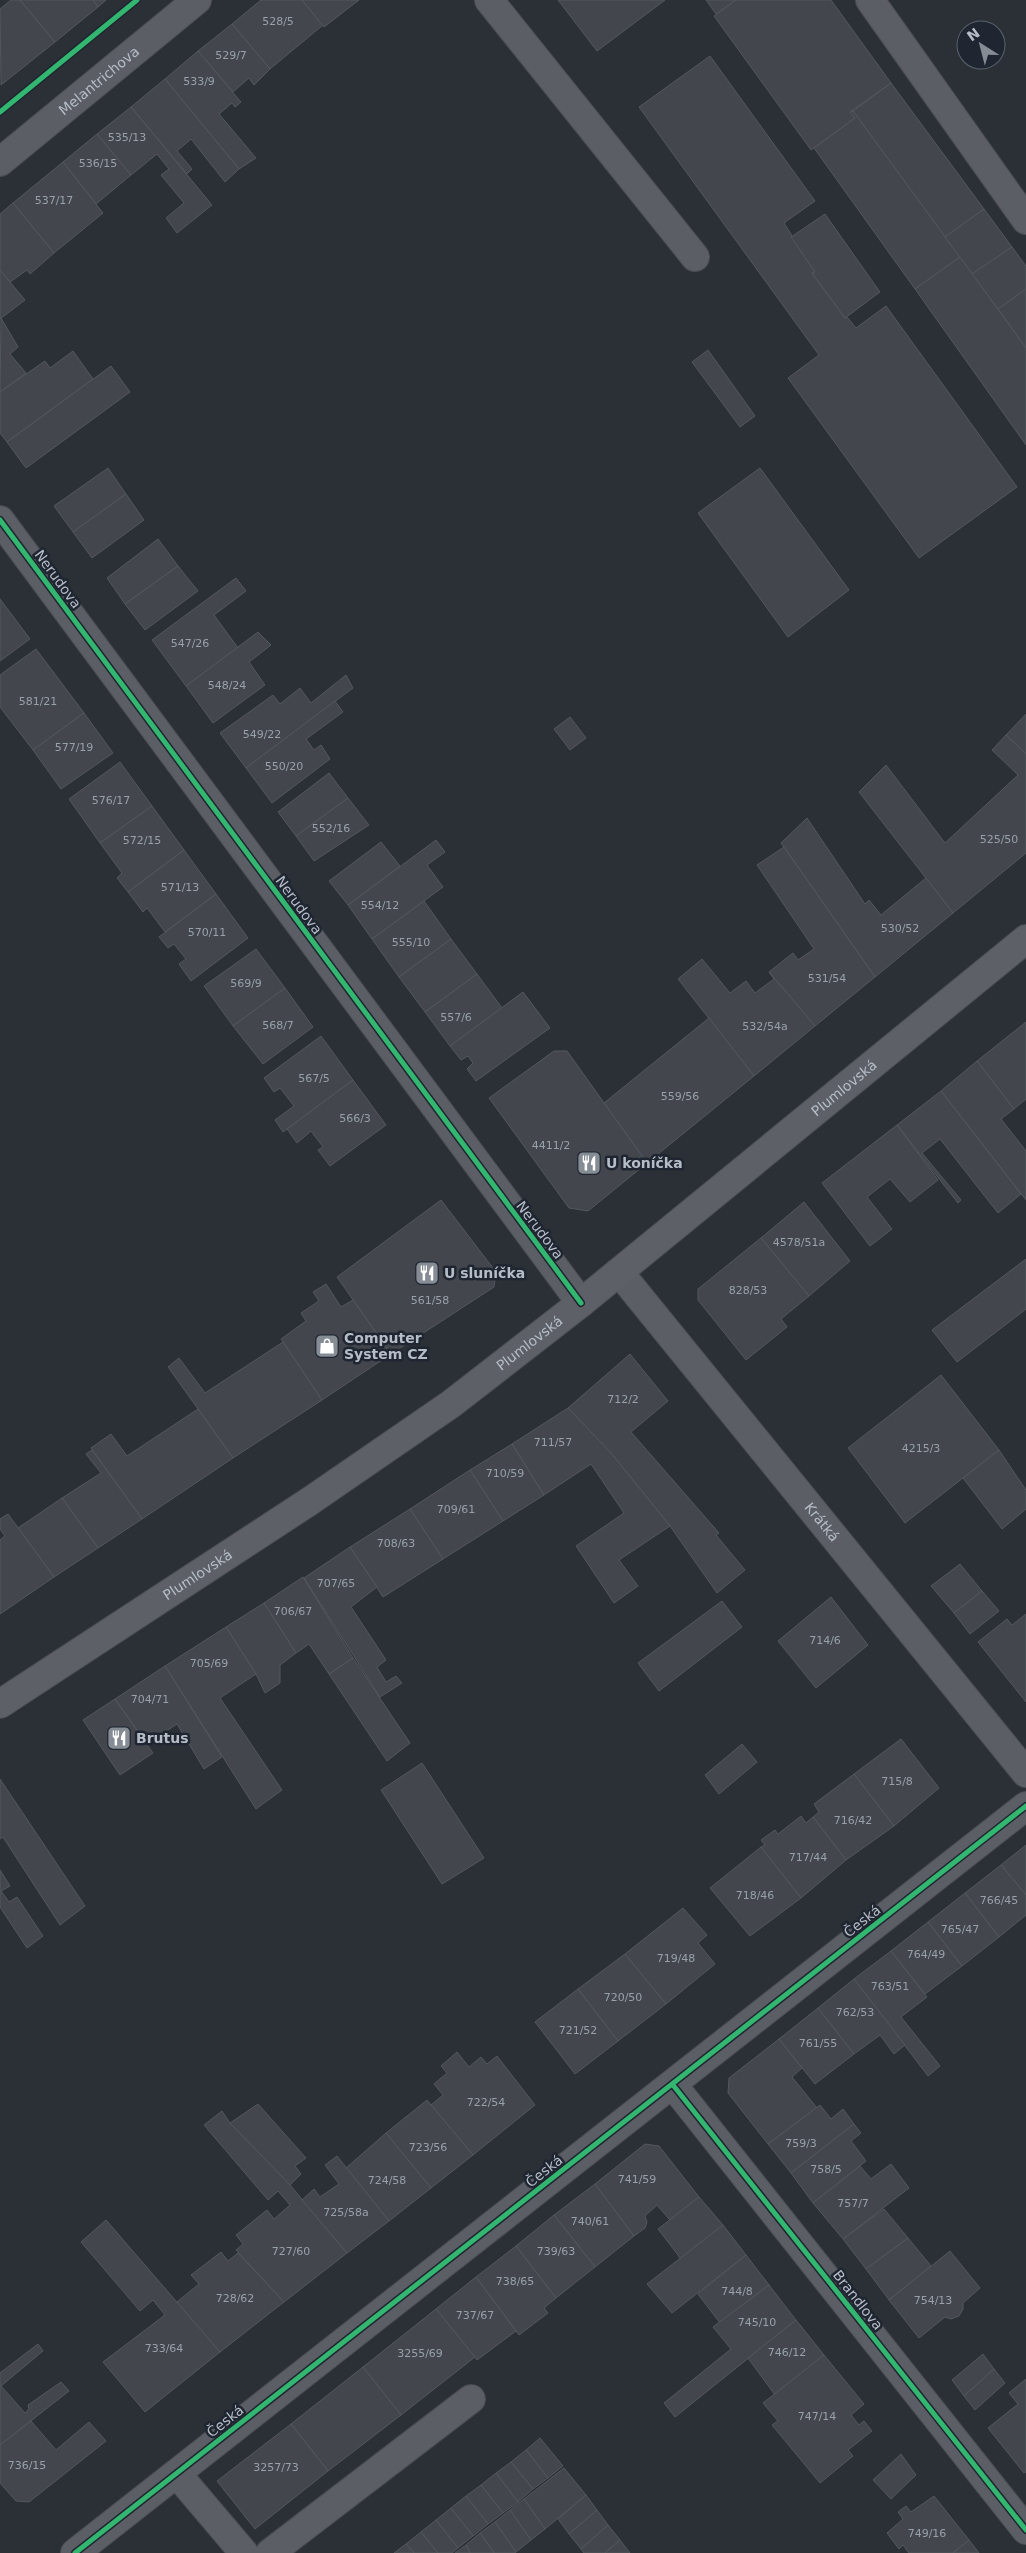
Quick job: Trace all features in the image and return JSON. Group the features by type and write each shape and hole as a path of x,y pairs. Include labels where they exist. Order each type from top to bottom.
{"main road":[{"name":"Plumlovská","path":"0,1704 382,1453 451,1404 619,1272 1026,939"}],"street":[{"name":"Melantrichova","path":"0,162 197,0"},
{"path":"489,0 695,257"},
{"path":"870,0 1026,220"},
{"name":"Nerudova","path":"0,520 580,1303"},
{"name":"Krátká","path":"619,1272 1026,1773"},
{"name":"Česká","path":"75,2553 1026,1806"},
{"name":"Brandlova","path":"672,2084 1026,2530"},
{"path":"270,2553 471,2399"},
{"path":"177,2474 244,2553"}],"building":[{"path":"11,0 20,0 55,42 1,85 0,9"},
{"path":"20,0 93,0 98,7 55,42"},
{"path":"93,0 106,0 98,7"},
{"path":"261,0 302,0 323,25 270,69 232,24"},
{"path":"302,0 359,0 324,27"},
{"path":"558,0 665,0 597,51"},
{"path":"706,0 736,0 716,14"},
{"path":"736,0 831,0 891,83 850,112 855,118 811,150 714,16"},
{"path":"232,24 270,69 254,85 249,78 233,92 198,51"},
{"path":"198,51 241,102 235,107 232,103 219,114 256,158 239,169 165,79"},
{"path":"710,56 815,201 784,223 815,272 812,273 845,318 847,317 856,328 886,306 1017,487 919,558 788,378 819,355 639,107"},
{"path":"165,79 239,169 225,182 191,139 177,151 192,169 187,174 131,107"},
{"path":"891,83 984,209 945,237 853,111"},
{"path":"131,107 212,205 177,233 166,218 184,203 161,175 169,169 157,154 131,175 97,134"},
{"path":"853,111 960,257 915,289 814,148 855,118 850,112"},
{"path":"97,134 131,175 96,204 63,162"},
{"path":"63,162 103,213 54,253 13,203"},
{"path":"13,203 54,253 30,274 27,270 10,282 0,270 0,214"},
{"path":"984,209 1012,247 972,274 945,237"},
{"path":"825,214 880,292 845,318 812,273 815,272 791,237"},
{"path":"1012,247 1026,266 1026,289 998,309 972,274"},
{"path":"960,257 1026,348 1026,445 915,289"},
{"path":"0,270 25,300 0,319"},
{"path":"1026,289 1026,348 998,309"},
{"path":"1,318 18,347 10,354 26,373 0,392"},
{"path":"708,350 755,416 740,427 692,362"},
{"path":"73,351 93,379 7,442 0,433 0,392 45,361 50,368"},
{"path":"111,366 130,392 26,468 7,442"},
{"path":"108,468 126,494 73,532 54,506"},
{"path":"760,468 849,590 788,637 698,513"},
{"path":"126,494 144,520 92,558 73,532"},
{"path":"158,539 178,566 125,604 107,578"},
{"path":"178,566 198,591 145,630 125,604"},
{"path":"236,578 246,591 214,615 238,648 186,686 152,640"},
{"path":"0,599 30,639 0,661"},
{"path":"258,632 271,645 249,662 265,685 213,723 186,686"},
{"path":"36,649 84,713 33,750 0,707 0,675"},
{"path":"346,675 353,688 246,768 220,733 273,695 280,704 300,688 311,703"},
{"path":"335,701 343,712 306,739 314,750 321,745 330,759 272,803 246,768"},
{"path":"84,713 113,753 61,789 33,750"},
{"path":"1026,714 1026,754 1006,735"},
{"path":"570,717 586,738 570,750 554,729"},
{"path":"1006,735 1026,754 1026,853 953,913 859,792 886,765 945,843 1018,775 992,750"},
{"path":"120,762 152,806 100,843 69,799"},
{"path":"329,773 348,798 296,836 278,812"},
{"path":"348,798 369,825 314,861 296,836"},
{"path":"152,806 184,850 128,892 117,878 122,873 100,843"},
{"path":"807,818 865,904 869,900 881,915 926,878 953,913 875,977 781,843"},
{"path":"436,840 445,852 427,865 443,887 372,939 348,905"},
{"path":"381,842 400,866 348,905 329,881"},
{"path":"784,847 875,977 815,1026 769,972 793,953 798,960 814,949 757,865"},
{"path":"184,850 216,894 165,932 147,908 143,912 128,892"},
{"path":"216,894 248,938 191,981 179,964 186,959 174,944 168,948 159,937"},
{"path":"424,901 451,939 399,977 372,939"},
{"path":"451,939 477,974 425,1012 399,977"},
{"path":"256,949 285,988 233,1026 204,986"},
{"path":"702,959 730,993 746,981 755,993 774,979 769,972 815,1026 754,1076 678,979"},
{"path":"477,974 502,1008 450,1046 425,1012"},
{"path":"285,988 313,1027 263,1064 233,1026"},
{"path":"523,992 550,1028 476,1081 467,1069 473,1063 468,1056 461,1060 450,1046"},
{"path":"709,1018 754,1076 647,1163 604,1103"},
{"path":"1026,1022 1026,1099 1014,1109 977,1061"},
{"path":"321,1036 353,1080 283,1132 275,1120 294,1106 280,1088 274,1092 264,1078"},
{"path":"554,1051 567,1051 647,1163 588,1211 569,1208 489,1098"},
{"path":"977,1061 1014,1109 1001,1119 1026,1151 1026,1200 941,1091"},
{"path":"353,1080 386,1125 330,1166 318,1150 323,1147 311,1131 297,1143 287,1129"},
{"path":"941,1091 1021,1194 998,1213 940,1139 922,1153 961,1200 958,1203 897,1125"},
{"path":"897,1125 938,1180 910,1202 890,1179 867,1197 892,1229 870,1246 822,1183"},
{"path":"441,1200 496,1272 494,1287 391,1354 337,1277"},
{"path":"804,1202 850,1261 809,1296 761,1238"},
{"path":"761,1238 809,1296 781,1319 787,1327 746,1360 698,1300 698,1289"},
{"path":"1026,1259 1026,1309 957,1362 932,1330"},
{"path":"326,1284 341,1307 353,1300 391,1354 322,1400 281,1339 306,1321 301,1313 319,1301 313,1292"},
{"path":"283,1342 322,1400 233,1458 168,1367 179,1358 205,1393"},
{"path":"630,1354 668,1401 631,1432 719,1533 716,1535 745,1570 717,1593 670,1526 611,1453 568,1408"},
{"path":"941,1375 999,1450 905,1523 848,1448"},
{"path":"568,1408 611,1453 670,1526 619,1560 638,1586 614,1603 576,1546 624,1513 591,1464 544,1495 512,1444"},
{"path":"198,1409 233,1458 142,1519 91,1448 111,1434 127,1456"},
{"path":"512,1444 544,1495 503,1521 470,1470"},
{"path":"92,1450 142,1519 98,1548 62,1498 101,1473 86,1454"},
{"path":"999,1450 1026,1490 1026,1509 1002,1529 963,1478"},
{"path":"470,1470 503,1521 443,1559 410,1509"},
{"path":"62,1498 98,1548 54,1577 18,1528"},
{"path":"410,1509 443,1559 383,1597 350,1547"},
{"path":"8,1514 54,1577 0,1614 0,1540 5,1536 0,1529 0,1519"},
{"path":"350,1547 377,1587 351,1607 386,1660 377,1667 386,1682 396,1676 402,1683 380,1697 304,1578"},
{"path":"960,1564 982,1591 954,1613 931,1586"},
{"path":"303,1577 353,1658 329,1674 309,1644 296,1653 264,1603"},
{"path":"982,1591 999,1611 970,1634 954,1613"},
{"path":"831,1597 868,1645 816,1688 778,1641"},
{"path":"722,1601 742,1627 659,1691 638,1663"},
{"path":"264,1603 296,1653 280,1665 280,1683 265,1693 256,1674 226,1627"},
{"path":"1026,1614 1026,1702 978,1642 1007,1619 1012,1625"},
{"path":"226,1627 256,1674 220,1698 282,1790 256,1809 165,1666"},
{"path":"353,1658 410,1743 387,1761 329,1674"},
{"path":"165,1666 222,1757 204,1769 177,1724 147,1744 115,1699"},
{"path":"115,1699 153,1753 120,1775 83,1720"},
{"path":"901,1739 939,1788 894,1826 854,1774"},
{"path":"742,1744 757,1762 719,1794 705,1775"},
{"path":"422,1763 484,1858 442,1884 381,1790"},
{"path":"854,1774 894,1826 846,1860 813,1817 819,1812 814,1804"},
{"path":"0,1779 85,1906 60,1925 3,1837 0,1839"},
{"path":"801,1816 806,1823 813,1817 846,1860 801,1898 761,1847 765,1845 761,1840 775,1830 778,1834"},
{"path":"1026,1845 1026,1895 1001,1865"},
{"path":"761,1847 801,1898 750,1936 710,1888"},
{"path":"1001,1865 1026,1895 1026,1915 999,1937 965,1893"},
{"path":"0,1870 10,1886 1,1891 9,1902 17,1897 43,1936 27,1948 0,1907"},
{"path":"965,1893 999,1937 962,1966 928,1922"},
{"path":"683,1908 707,1935 698,1943 715,1964 666,2004 625,1954"},
{"path":"928,1922 962,1966 925,1994 891,1951"},
{"path":"891,1951 927,1997 901,2017 940,2066 928,2076 854,1979"},
{"path":"625,1954 666,2004 618,2041 578,1989"},
{"path":"854,1979 905,2045 894,2054 880,2035 854,2054 818,2008"},
{"path":"578,1989 618,2041 575,2074 535,2022"},
{"path":"818,2008 854,2054 815,2084 779,2039"},
{"path":"779,2039 802,2068 792,2077 817,2108 768,2144 728,2093 729,2078"},
{"path":"457,2052 469,2067 481,2057 487,2064 497,2056 535,2105 473,2155 431,2105 443,2095 434,2084 447,2073 441,2066"},
{"path":"427,2100 473,2155 431,2188 386,2133"},
{"path":"258,2104 306,2158 295,2166 301,2174 290,2185 230,2123"},
{"path":"820,2105 831,2119 843,2109 854,2124 791,2173 768,2144"},
{"path":"222,2111 230,2123 290,2185 347,2253 284,2302 236,2250 243,2244 236,2235 267,2210 274,2219 290,2205 278,2191 268,2200 204,2125"},
{"path":"854,2124 861,2133 851,2141 866,2161 813,2203 791,2173"},
{"path":"386,2133 431,2188 389,2221 346,2168"},
{"path":"645,2144 659,2146 699,2197 670,2220 657,2205 645,2216 647,2222 645,2228 634,2236 595,2184"},
{"path":"337,2156 389,2221 347,2253 302,2200 314,2189 320,2197 339,2184 325,2165"},
{"path":"891,2164 909,2188 843,2239 813,2203 860,2166 871,2179"},
{"path":"595,2184 634,2236 595,2267 554,2215"},
{"path":"699,2197 723,2225 681,2259 658,2229"},
{"path":"884,2209 908,2238 866,2269 843,2239"},
{"path":"554,2215 595,2267 556,2298 516,2246"},
{"path":"106,2220 220,2352 145,2412 103,2362 165,2315 153,2300 140,2311 81,2242"},
{"path":"723,2225 746,2255 672,2313 647,2284"},
{"path":"908,2238 931,2266 889,2300 866,2269"},
{"path":"516,2246 556,2298 544,2308 548,2313 519,2335 476,2277"},
{"path":"950,2251 980,2288 963,2303 963,2309 959,2316 951,2319 945,2317 919,2338 889,2300"},
{"path":"221,2252 228,2261 238,2253 284,2302 220,2352 177,2302 199,2284 191,2275"},
{"path":"746,2255 769,2285 720,2323 698,2294"},
{"path":"476,2277 516,2331 477,2360 436,2309"},
{"path":"769,2285 796,2320 675,2417 664,2403 731,2349 713,2327"},
{"path":"436,2309 475,2357 401,2415 363,2367"},
{"path":"796,2320 824,2355 775,2395 748,2358"},
{"path":"38,2344 43,2351 1,2386 25,2413 29,2409 28,2405 61,2382 69,2391 0,2445 0,2373"},
{"path":"983,2354 994,2369 964,2396 952,2380"},
{"path":"824,2355 864,2404 851,2415 859,2425 864,2421 872,2431 848,2450 853,2456 820,2483 772,2425 778,2421 763,2403"},
{"path":"363,2367 401,2415 328,2471 291,2424"},
{"path":"994,2369 1005,2383 975,2410 964,2396"},
{"path":"1026,2379 1026,2472 1024,2473 988,2428 1018,2404 1009,2393"},
{"path":"31,2421 56,2450 89,2422 106,2441 29,2502 16,2501 0,2483 0,2445"},
{"path":"291,2424 328,2471 255,2529 217,2481"},
{"path":"540,2438 563,2466 548,2478 526,2450"},
{"path":"526,2450 548,2478 533,2489 511,2462"},
{"path":"901,2454 916,2475 891,2499 873,2480"},
{"path":"511,2462 533,2489 518,2502 496,2473"},
{"path":"564,2468 586,2495 545,2529 524,2499"},
{"path":"496,2473 518,2502 503,2513 481,2485"},
{"path":"481,2485 503,2513 488,2524 466,2496"},
{"path":"586,2495 597,2510 569,2534 558,2519"},
{"path":"466,2496 488,2524 473,2536 451,2508"},
{"path":"934,2496 969,2540 953,2553 909,2553 903,2545 899,2549 887,2533 903,2519 898,2512 906,2506 911,2512"},
{"path":"524,2499 545,2529 531,2540 510,2510"},
{"path":"451,2508 473,2536 458,2548 436,2520"},
{"path":"510,2510 531,2540 516,2552 495,2522"},
{"path":"597,2510 608,2525 581,2549 569,2534"},
{"path":"436,2520 458,2548 452,2553 438,2553 421,2532"},
{"path":"495,2522 515,2553 494,2553 480,2533"},
{"path":"608,2525 620,2540 605,2553 584,2553 581,2549"},
{"path":"421,2532 438,2553 414,2553 406,2544"},
{"path":"480,2533 494,2553 470,2553 466,2545"},
{"path":"620,2540 630,2553 605,2553"},
{"path":"969,2540 979,2553 953,2553"},
{"path":"406,2544 414,2553 394,2553"},
{"path":"466,2545 470,2553 455,2553"}],"cycle path":[{"path":"0,112 137,0"},
{"path":"0,520 581,1303"},
{"path":"75,2553 1026,1806"},
{"path":"673,2085 1026,2530"}],"place":[{"name":"U koníčka","path":"589,1163"},
{"name":"U sluníčka","path":"427,1273"},
{"name":"Computer System CZ","path":"327,1346"},
{"name":"Brutus","path":"119,1738"}]}
